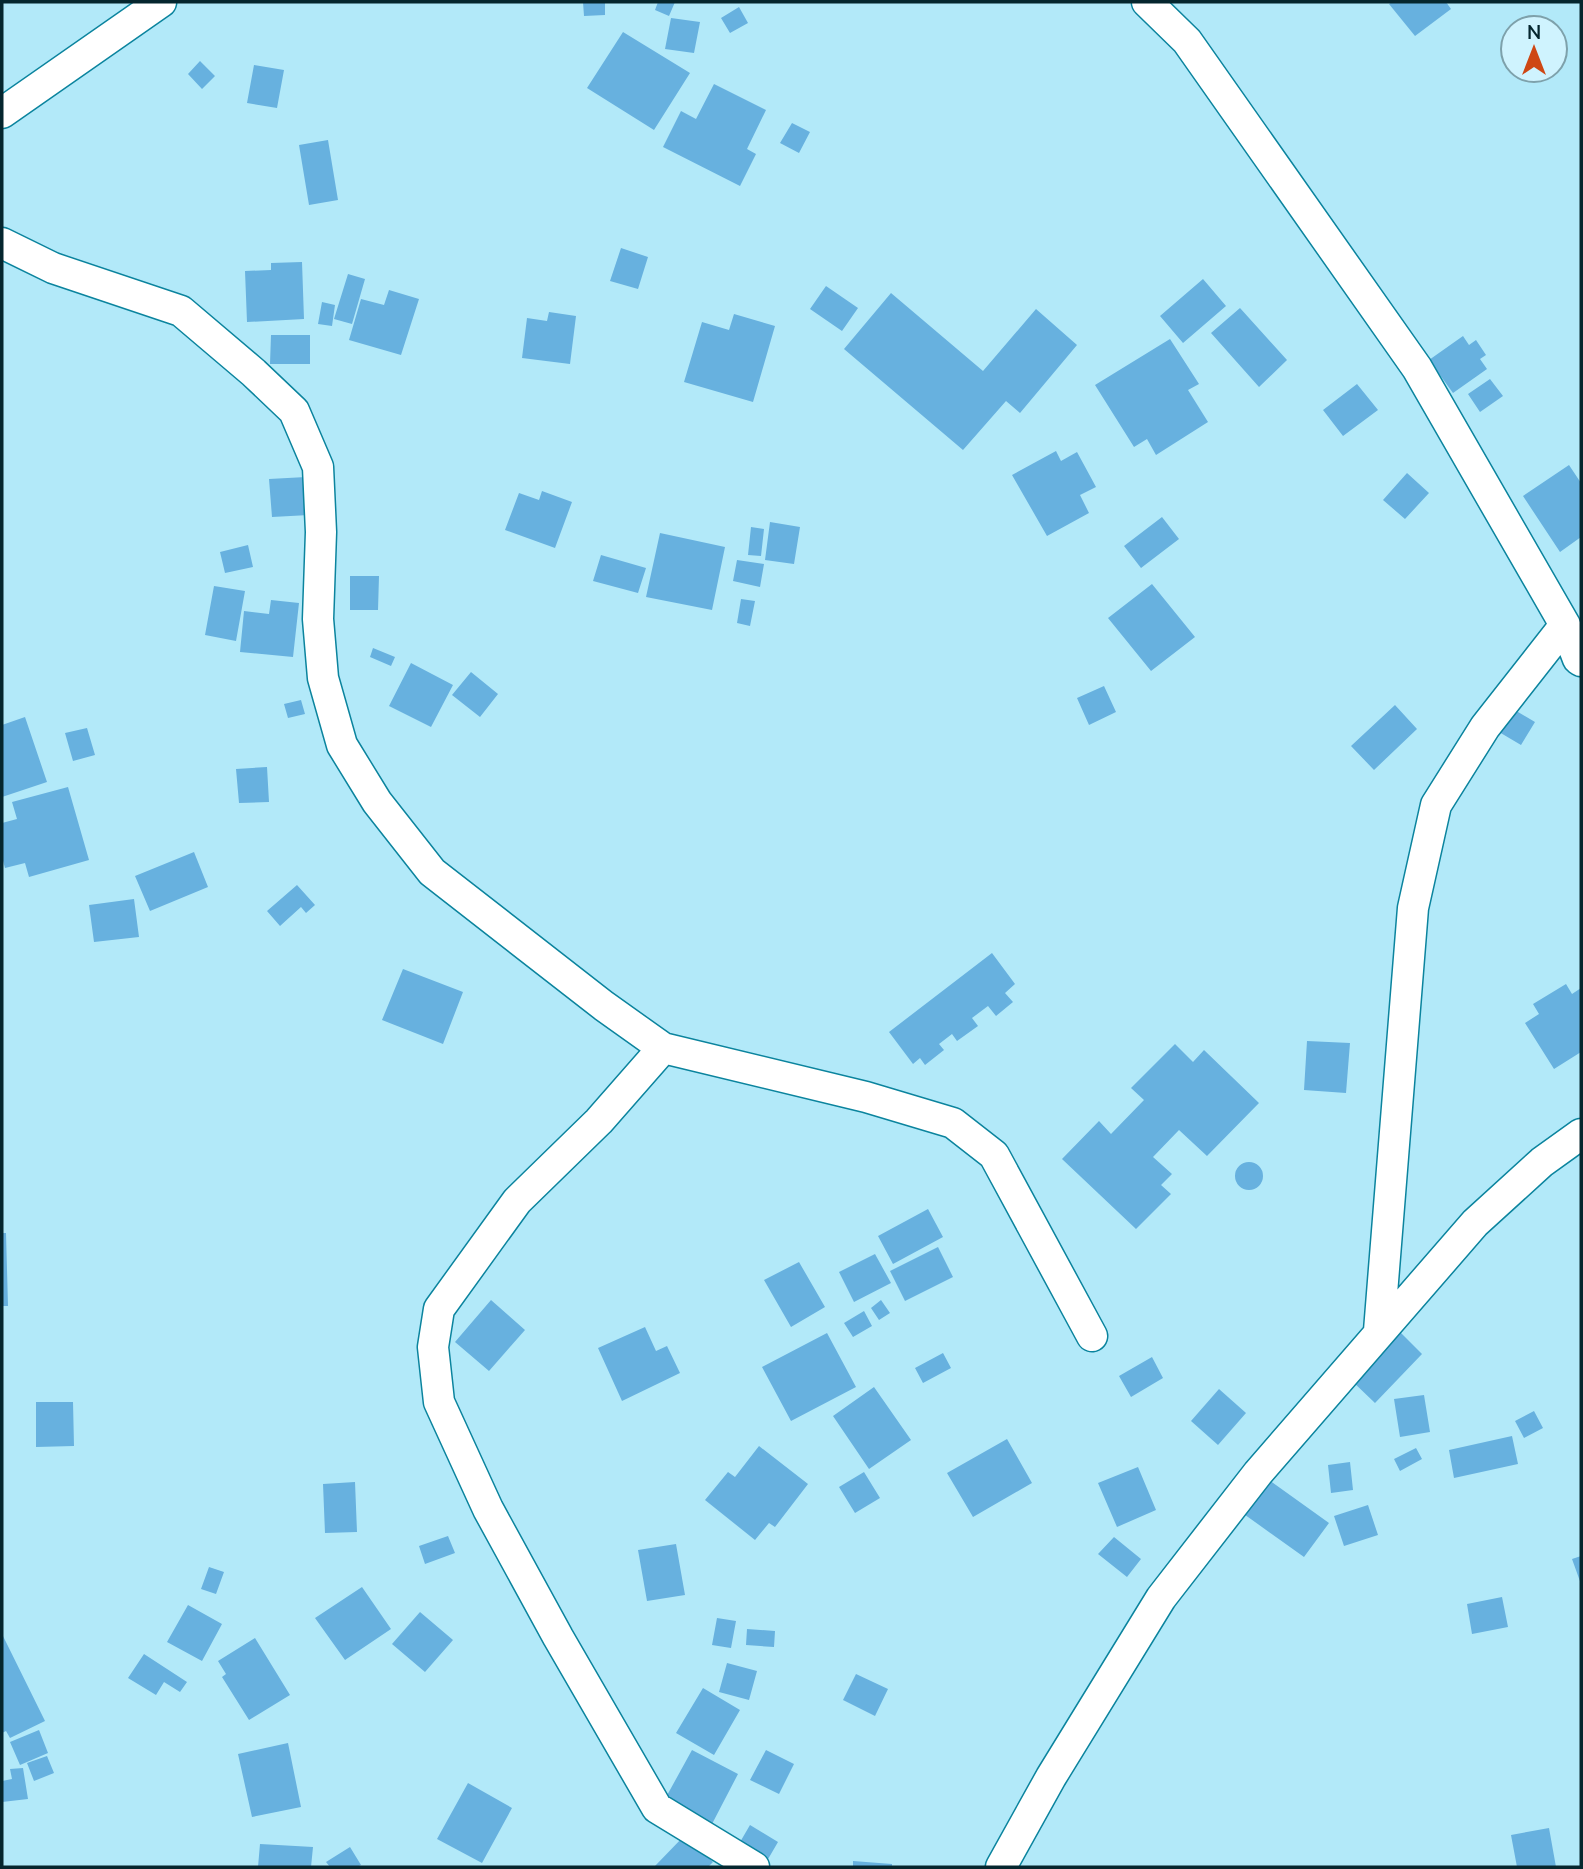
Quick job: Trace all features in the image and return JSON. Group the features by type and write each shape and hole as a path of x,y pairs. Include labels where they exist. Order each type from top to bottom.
{"street":[{"path":"2,113 161,2"},
{"path":"1147,2 1187,41 1417,368 1564,625 1580,659"},
{"path":"2,243 53,268 181,311 294,411 318,467 321,532 318,619 321,655 323,678 342,745 377,802 432,872 604,1006 663,1048 866,1097 953,1123 994,1155 1092,1336"},
{"path":"1380,1331 1413,908 1436,805 1485,727 1564,625"},
{"path":"663,1048 599,1121 517,1201 439,1309 433,1347 439,1402 488,1509 657,1808 754,1867"},
{"path":"1001,1867 1051,1777 1161,1598 1258,1473 1475,1223 1542,1162 1581,1134"}],"building":[{"path":"583,2 605,2 605,15 584,16"},
{"path":"658,2 675,2 669,16 655,10"},
{"path":"1446,2 1451,9 1415,36 1389,4"},
{"path":"739,7 748,23 730,33 721,18"},
{"path":"671,18 700,22 694,53 665,49"},
{"path":"623,32 690,73 654,130 587,88"},
{"path":"200,61 215,76 202,89 188,74"},
{"path":"254,65 284,70 277,108 247,103"},
{"path":"714,84 766,110 747,149 756,154 740,186 663,147 681,111 696,119"},
{"path":"792,123 810,132 799,153 780,143"},
{"path":"328,140 338,200 309,205 299,145"},
{"path":"621,248 648,257 638,289 610,281"},
{"path":"302,262 304,319 247,322 245,271 271,270 271,263"},
{"path":"348,274 365,279 352,324 334,319"},
{"path":"1203,279 1226,306 1183,343 1160,316"},
{"path":"826,286 858,308 842,331 810,309"},
{"path":"389,290 419,299 401,355 349,340 361,299 384,305"},
{"path":"891,293 983,371 1036,309 1077,345 1020,413 1006,401 963,450 844,349"},
{"path":"322,302 335,305 332,326 318,324"},
{"path":"1240,308 1287,360 1259,387 1211,333"},
{"path":"549,312 576,316 570,364 522,358 527,318 547,321"},
{"path":"734,314 775,326 753,402 684,382 702,322 729,330"},
{"path":"271,335 310,335 310,364 270,364"},
{"path":"1463,336 1469,345 1476,340 1486,355 1480,359 1487,369 1453,393 1429,360"},
{"path":"1170,339 1199,384 1188,390 1208,422 1156,455 1147,439 1134,447 1095,385"},
{"path":"1490,379 1503,396 1480,412 1468,394"},
{"path":"1357,384 1378,410 1343,436 1323,410"},
{"path":"1056,451 1061,461 1077,452 1096,487 1080,495 1089,513 1047,536 1012,475"},
{"path":"1569,465 1581,483 1581,537 1560,552 1523,496"},
{"path":"1407,473 1429,493 1405,519 1383,500"},
{"path":"306,477 309,515 272,517 269,479"},
{"path":"542,491 572,502 555,548 505,530 519,493 539,500"},
{"path":"1162,517 1179,539 1141,568 1124,546"},
{"path":"770,522 800,527 794,564 765,560"},
{"path":"751,527 764,529 761,556 748,555"},
{"path":"660,533 725,547 712,610 646,597"},
{"path":"248,545 253,567 225,573 220,552"},
{"path":"601,555 646,568 638,593 593,581"},
{"path":"737,560 764,564 760,587 733,581"},
{"path":"350,576 379,576 378,610 350,610"},
{"path":"1152,584 1195,637 1151,671 1108,618"},
{"path":"214,586 245,591 236,641 205,635"},
{"path":"741,599 755,601 750,626 737,623"},
{"path":"271,600 299,603 293,657 240,652 244,611 269,614"},
{"path":"373,648 395,657 391,666 370,657"},
{"path":"411,663 453,685 431,727 389,706"},
{"path":"471,672 498,694 480,717 452,695"},
{"path":"1104,686 1116,712 1089,725 1077,698"},
{"path":"301,700 305,714 288,718 284,704"},
{"path":"1395,705 1417,729 1374,770 1351,746"},
{"path":"1513,709 1535,722 1521,745 1499,732"},
{"path":"25,717 47,782 2,797 2,725"},
{"path":"87,728 95,755 73,761 65,733"},
{"path":"267,767 269,802 239,803 236,769"},
{"path":"68,787 89,860 29,877 25,863 5,868 2,857 2,823 17,819 12,802"},
{"path":"194,852 208,887 150,911 135,876"},
{"path":"297,885 315,905 306,913 301,907 280,926 267,911"},
{"path":"134,899 139,937 94,942 89,905"},
{"path":"992,953 1015,984 1005,993 1013,1002 996,1016 988,1006 972,1018 978,1026 957,1041 952,1034 939,1044 944,1050 925,1065 920,1058 913,1064 889,1032"},
{"path":"403,969 463,992 443,1044 382,1020"},
{"path":"1566,984 1572,994 1581,988 1581,1052 1554,1069 1525,1023 1539,1014 1533,1004"},
{"path":"1307,1041 1350,1043 1346,1093 1304,1090"},
{"path":"1175,1044 1193,1062 1204,1050 1259,1103 1207,1156 1179,1130 1153,1157 1172,1174 1161,1185 1171,1194 1136,1229 1062,1159 1099,1121 1111,1134 1144,1100 1131,1088"},
{"path":"1249,1162 1259,1166 1263,1176 1259,1186 1249,1190 1239,1186 1235,1176 1239,1166"},
{"path":"928,1209 943,1237 893,1264 878,1236"},
{"path":"2,1233 6,1233 8,1306 2,1306"},
{"path":"938,1247 953,1277 905,1301 890,1271"},
{"path":"875,1254 891,1283 854,1302 839,1272"},
{"path":"799,1262 825,1307 791,1327 764,1280"},
{"path":"491,1300 525,1330 489,1371 455,1342"},
{"path":"881,1300 890,1313 879,1320 871,1308"},
{"path":"864,1311 872,1326 853,1337 844,1323"},
{"path":"1392,1324 1422,1354 1375,1403 1351,1380"},
{"path":"645,1327 656,1351 667,1346 680,1373 622,1401 598,1348"},
{"path":"827,1333 856,1387 791,1421 762,1367"},
{"path":"943,1353 951,1368 923,1383 915,1368"},
{"path":"1152,1357 1163,1378 1131,1397 1119,1376"},
{"path":"874,1387 911,1440 869,1469 833,1416"},
{"path":"1219,1389 1246,1413 1218,1445 1191,1421"},
{"path":"1424,1395 1430,1432 1400,1437 1394,1399"},
{"path":"36,1402 73,1402 74,1446 36,1447"},
{"path":"1534,1411 1543,1428 1524,1438 1515,1421"},
{"path":"1512,1436 1518,1464 1454,1478 1449,1450"},
{"path":"1007,1439 1032,1483 973,1517 947,1473"},
{"path":"759,1446 808,1484 775,1527 769,1523 755,1540 705,1500 728,1472 735,1477"},
{"path":"1416,1448 1422,1459 1400,1471 1394,1459"},
{"path":"1350,1462 1353,1490 1331,1493 1328,1465"},
{"path":"1138,1467 1156,1510 1117,1527 1098,1483"},
{"path":"864,1472 880,1498 855,1513 839,1487"},
{"path":"1266,1478 1329,1523 1304,1557 1241,1512"},
{"path":"355,1482 357,1532 325,1533 323,1484"},
{"path":"1368,1505 1378,1535 1344,1546 1334,1516"},
{"path":"448,1536 455,1553 425,1564 419,1546"},
{"path":"1114,1537 1141,1559 1127,1577 1098,1554"},
{"path":"676,1544 685,1595 647,1601 638,1550"},
{"path":"1581,1556 1581,1584 1572,1559"},
{"path":"209,1567 224,1572 216,1594 201,1589"},
{"path":"362,1587 391,1629 345,1660 315,1618"},
{"path":"1502,1597 1508,1627 1472,1634 1467,1604"},
{"path":"188,1605 222,1624 202,1661 167,1642"},
{"path":"420,1612 453,1640 425,1672 392,1644"},
{"path":"717,1618 736,1621 731,1648 712,1645"},
{"path":"747,1629 775,1631 774,1647 746,1645"},
{"path":"2,1634 45,1721 10,1738 6,1731 2,1733"},
{"path":"255,1638 290,1695 249,1720 222,1677 226,1674 218,1661"},
{"path":"144,1654 187,1682 180,1692 164,1682 156,1695 128,1678"},
{"path":"727,1663 757,1671 749,1700 719,1692"},
{"path":"856,1674 888,1689 875,1716 843,1700"},
{"path":"703,1688 740,1710 714,1755 676,1733"},
{"path":"39,1730 48,1753 20,1765 10,1742"},
{"path":"288,1743 301,1807 252,1817 238,1754"},
{"path":"692,1750 738,1774 712,1824 665,1799"},
{"path":"766,1750 794,1764 779,1794 750,1780"},
{"path":"47,1756 54,1773 34,1781 27,1763"},
{"path":"23,1768 28,1799 2,1802 2,1781 12,1779 10,1769"},
{"path":"468,1783 512,1808 482,1863 437,1839"},
{"path":"750,1825 778,1842 764,1866 736,1849"},
{"path":"1549,1828 1556,1867 1517,1867 1511,1835"},
{"path":"685,1835 713,1862 708,1867 654,1867"},
{"path":"260,1844 313,1847 311,1867 258,1867"},
{"path":"350,1847 361,1865 330,1867 326,1862"},
{"path":"853,1861 892,1864 892,1867 853,1867"}]}
